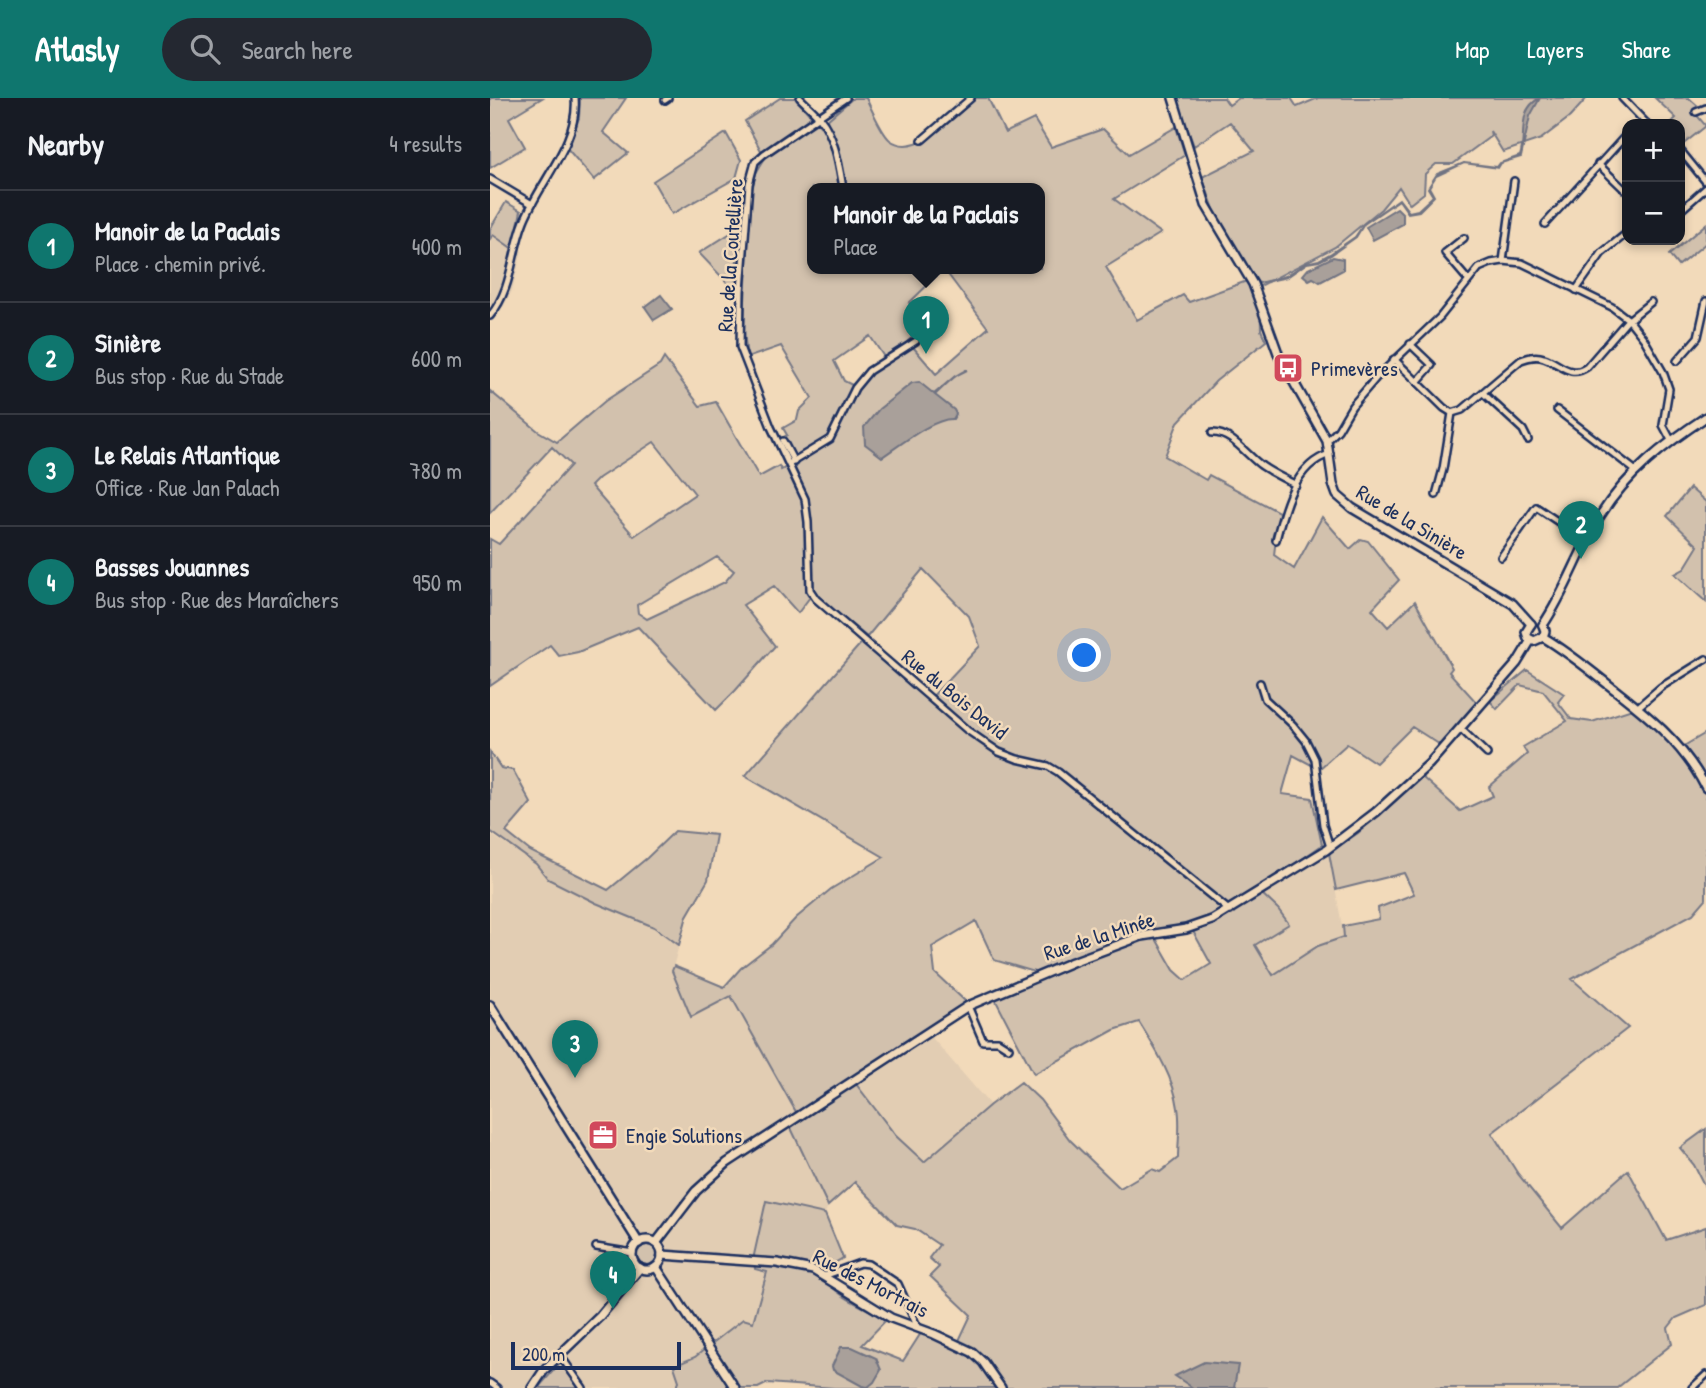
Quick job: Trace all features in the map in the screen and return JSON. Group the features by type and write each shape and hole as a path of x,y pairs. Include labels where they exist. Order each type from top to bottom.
{"street":[{"path":"490,316 499,305 506,289 531,204 570,133 576,117 575,98"},
{"path":"800,98 819,117 828,132 836,153 842,183"},
{"name":"Rue de la Coutellière","path":"805,499 791,463 771,427 740,347 746,210 755,162 846,98"},
{"path":"922,140 971,98"},
{"name":"Rue de la Sinière","path":"1172,98 1206,205 1245,270 1260,300 1279,356 1327,441 1335,491 1344,503 1492,590 1521,610 1531,624"},
{"path":"1622,98 1639,119"},
{"path":"1696,112 1706,108"},
{"path":"1545,224 1622,139"},
{"path":"1685,156 1706,182"},
{"path":"1598,164 1622,187"},
{"path":"490,179 531,204"},
{"path":"1503,261 1514,181"},
{"path":"1685,207 1706,188"},
{"path":"1576,290 1602,253 1622,237"},
{"path":"1464,238 1445,253 1468,280"},
{"path":"1327,441 1338,430 1352,406 1394,359 1440,317 1479,268 1503,261 1522,263 1612,307 1629,320 1644,339 1669,388 1663,425 1671,440"},
{"path":"1677,361 1698,337 1706,300"},
{"path":"1452,413 1462,411 1521,360 1533,356 1543,357 1570,371 1581,372 1629,320 1651,302"},
{"path":"783,441 791,463 830,439 855,388 869,371 916,341"},
{"path":"1410,344 1432,365 1416,382"},
{"path":"1394,359 1452,413"},
{"path":"1483,393 1523,430 1528,440"},
{"path":"1557,410 1636,471"},
{"path":"1436,495 1452,413"},
{"path":"1543,625 1536,622 1531,624 1526,632 1531,640 1539,640 1544,636 1543,625 1609,502 1636,471 1671,440 1706,417"},
{"path":"1212,433 1218,433 1235,442 1262,466 1296,485"},
{"path":"1276,540 1296,485 1317,458 1330,454"},
{"name":"Rue du Bois David","path":"805,499 810,590 816,599 967,730 999,752 1048,766 1058,772 1230,911"},
{"path":"1501,556 1533,505 1587,541"},
{"path":"1544,636 1638,707 1676,742 1695,767 1706,788"},
{"name":"Rue de la Minée","path":"656,1243 696,1191 727,1163 968,1006 1090,954 1142,936 1186,929 1212,920 1330,847 1429,764 1517,663 1531,640"},
{"path":"1638,707 1661,687 1706,659"},
{"path":"1261,683 1265,699 1293,725 1306,741 1315,759 1323,825 1330,847"},
{"path":"1461,730 1487,754"},
{"path":"490,1005 639,1243"},
{"path":"968,1006 983,1041 998,1041 1009,1048"},
{"path":"648,1240 656,1243 662,1255 656,1267 648,1270 640,1268 635,1263 633,1253 639,1243 648,1240"},
{"path":"596,1247 633,1253"},
{"name":"Rue des Mortrais","path":"662,1255 777,1263 806,1268 824,1276 835,1286 891,1318 972,1352 983,1362 1001,1388"},
{"path":"824,1276 860,1263 868,1264 898,1284 918,1328"},
{"path":"656,1267 735,1388"},
{"path":"532,1388 544,1370 600,1316 640,1268"},
{"path":"561,1355 583,1388"},
{"path":"1692,1388 1706,1375"},
{"path":"490,1383 497,1388"}],"shaded area":[{"path":"490,98 542,98 509,118 525,147 490,168"},
{"path":"580,98 626,98 603,132 628,153 594,180 566,147 579,118"},
{"path":"780,98 795,98 820,126 853,98 866,98 887,137 901,145 924,140 948,124 976,98 988,98 1005,133 1034,119 1051,147 1103,129 1129,154 1176,127 1185,155 1114,199 1161,233 1106,267 1137,320 1183,295 1189,302 1247,281 1231,254 1202,177 1254,151 1230,122 1194,146 1176,98 1224,98 1229,105 1239,98 1291,98 1297,107 1318,98 1587,98 1570,117 1541,139 1503,152 1490,131 1491,136 1453,164 1436,164 1425,174 1424,193 1410,204 1399,187 1381,209 1335,247 1260,286 1261,330 1266,341 1216,381 1178,422 1165,456 1206,480 1209,475 1279,512 1274,555 1294,569 1322,517 1350,549 1361,539 1368,541 1399,580 1372,609 1388,627 1415,601 1452,668 1449,672 1478,704 1442,746 1412,727 1376,763 1347,744 1319,769 1293,755 1282,794 1312,798 1322,845 1258,890 1289,924 1255,945 1273,975 1318,946 1344,937 1343,926 1379,919 1378,908 1414,894 1404,873 1336,890 1329,853 1358,833 1422,777 1460,811 1493,796 1489,787 1527,754 1523,747 1567,721 1543,691 1520,685 1497,709 1490,701 1527,670 1564,694 1558,702 1571,719 1592,722 1632,709 1677,750 1706,733 1706,899 1693,914 1572,979 1628,1028 1492,1133 1518,1174 1562,1228 1628,1170 1666,1240 1706,1227 1706,1305 1676,1318 1668,1328 1672,1344 1617,1388 834,1388 768,1383 758,1388 676,1388 679,1381 674,1366 695,1357 743,1319 753,1322 767,1272 755,1269 754,1255 766,1201 825,1214 843,1258 821,1271 826,1280 850,1300 887,1319 862,1345 903,1361 921,1333 956,1347 971,1315 930,1276 939,1267 929,1258 939,1245 915,1229 897,1225 855,1182 828,1206 790,1126 800,1119 731,996 691,1017 672,971 674,966 724,987 741,968 772,944 796,918 831,889 884,857 745,776 863,641 929,700 980,646 969,616 923,569 867,637 818,597 810,597 798,613 774,586 743,605 775,646 716,710 638,627 578,652 559,656 550,645 490,686 490,539 499,544 571,465 552,447 490,513 490,391 538,431 557,442 605,401 660,365 664,358 700,406 716,402 759,477 779,466 781,470 793,463 780,439 787,435 783,428 797,420 799,411 812,398 781,346 747,358 744,331 751,195 756,173 765,158 745,121","holes":["807,183 1045,183 1045,274 948,274 988,328 936,374 908,341 928,323 909,303 939,274 807,274","870,336 886,360 867,374 856,387 844,381 834,361","654,442 695,494 634,536 591,486","717,557 734,571 725,582 647,619 638,613 637,605","976,921 994,960 1035,972 1038,979 995,999 1034,1074 1114,1030 1139,1022 1163,1063 1176,1097 1179,1120 1178,1158 1160,1172 1152,1169 1120,1188 1070,1140 1040,1100 1021,1082 924,1162 896,1136 856,1084 893,1056 964,1010 965,1001 935,973 932,947","1189,924 1211,964 1185,980 1174,970 1151,930"]},
{"path":"1540,98 1530,116 1521,157 1501,163 1498,168 1464,163 1497,167 1500,163 1520,156 1525,116 1533,103"},
{"path":"1655,98 1689,98 1700,108 1694,112 1706,126 1685,143 1685,119 1676,118"},
{"path":"726,133 741,160 736,178 672,214 653,181"},
{"path":"1464,163 1436,176 1429,187 1434,196 1419,211 1408,213 1399,200 1364,224 1399,199 1409,212 1418,210 1433,196 1428,188 1437,174"},
{"path":"506,202 521,211 513,249 493,235 490,239 490,229"},
{"path":"1397,208 1403,214 1403,224 1373,240 1366,227"},
{"path":"1364,224 1356,237 1331,255 1307,263 1287,277 1259,283 1286,276 1306,263 1330,254 1355,237"},
{"path":"1706,224 1706,243 1678,266 1669,255 1681,245 1685,245 1685,242"},
{"path":"739,228 735,291 699,253"},
{"path":"493,235 513,249 522,251 512,291 503,307 490,305 490,239"},
{"path":"1333,257 1343,259 1343,270 1320,282 1313,278 1309,280 1303,275 1308,269"},
{"path":"661,295 672,309 654,320 645,307"},
{"path":"958,374 935,395 954,410 956,414 953,419 926,428 882,457 865,444 864,427 879,409 912,383 919,382 934,394"},
{"path":"1690,488 1706,502 1706,602 1675,574 1684,569 1698,546 1667,516"},
{"path":"490,752 501,768 513,770 531,803 506,832 530,851 608,890 675,831 716,835 708,880 687,916 679,945 654,927 548,879 536,864 490,831"},
{"path":"490,834 536,864 548,879 654,927 679,945 672,971 690,1017 731,995 800,1119 790,1127 828,1206 825,1214 766,1201 767,1272 752,1322 743,1319 695,1357 675,1366 679,1381 676,1388 579,1388 560,1363 538,1388 490,1388"},
{"path":"1322,845 1329,853 1344,937 1318,946 1273,975 1255,945 1288,924 1258,890"},
{"path":"928,1033 990,1105 923,1163 896,1136 856,1084"},
{"path":"1706,1129 1706,1189 1694,1165 1680,1148"},
{"path":"643,1245 651,1245 657,1255 651,1265 643,1265 637,1259 637,1251"},
{"path":"841,1347 852,1347 876,1358 881,1370 868,1387 833,1370 832,1366"},
{"path":"1204,1362 1238,1365 1234,1388 1193,1388 1175,1376"},
{"path":"560,1363 579,1388 538,1388"}],"place":[{"name":"Manoir de la Paclais","path":"926,354"},
{"name":"Primevères","path":"1288,368"},
{"name":"Sinière","path":"1581,559"},
{"name":"Le Relais Atlantique","path":"575,1078"},
{"name":"Engie Solutions","path":"603,1135"},
{"name":"Basses Jouannes","path":"613,1309"}]}
